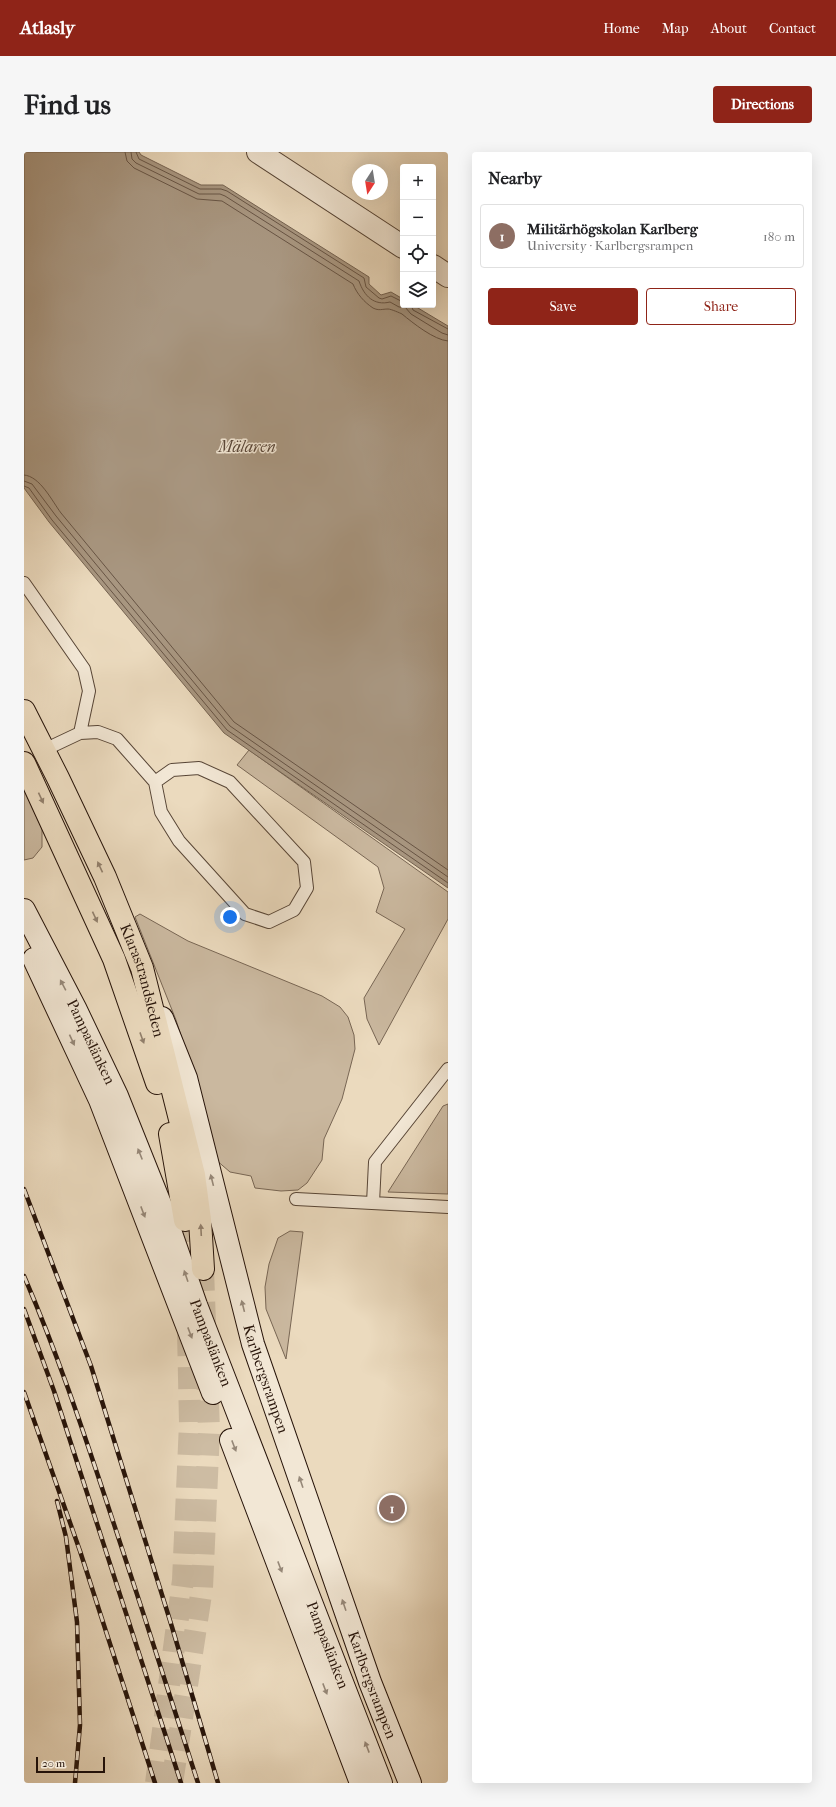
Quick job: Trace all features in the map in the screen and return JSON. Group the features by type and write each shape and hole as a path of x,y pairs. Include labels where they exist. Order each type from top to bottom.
{"highway":[{"name":"Klarastrandsleden","path":"24,711 105,878 142,968 194,1175 200,1220 203,1269"},
{"name":"Klarastrandsleden","path":"24,763 114,959 154,1070 171,1136 185,1220"}],"main road":[{"path":"258,152 400,245"},
{"path":"436,268 448,276"},
{"name":"Pampaslänken","path":"24,910 75,1008 117,1096 165,1216 196,1305 381,1783"},
{"name":"Pampaslänken","path":"24,942 100,1100 239,1458 361,1783"},
{"name":"Karlbergsrampen","path":"142,968 186,1078 253,1344 370,1682 410,1783"}],"lane":[{"path":"24,583 84,669 89,691 80,733"},
{"path":"44,750 80,733 98,732 117,739 155,782 161,812 179,841 245,914 269,922 294,910 307,888 304,862 230,782 199,768 172,770 155,782"},
{"path":"373,1203 375,1162 448,1070"},
{"path":"296,1198 448,1207"}],"shaded area":[{"path":"249,750 448,892 448,919 379,1045 367,1019 364,998 405,929 376,912 384,888 378,867 237,765"},
{"path":"24,789 42,829 42,847 33,858 24,860"},
{"path":"140,914 188,941 322,996 340,1007 348,1017 354,1035 355,1049 342,1099 324,1139 322,1160 307,1183 298,1190 281,1191 255,1188 251,1176 230,1172 215,1159 203,1104 176,1020 135,917"},
{"path":"448,1104 448,1194 388,1192 443,1106"},
{"path":"290,1231 303,1232 286,1359 266,1309 265,1287 269,1264 278,1238"}],"water":[{"name":"Mälaren","path":"24,152 139,152 141,155 201,185 223,185 369,277 369,284 381,295 391,292 400,297 400,308 418,308 448,326 448,888 224,733 49,522 24,488"}],"tunnel":[{"path":"185,1220 186,1271"},
{"path":"203,1269 205,1324"},
{"path":"156,1783 183,1580 190,1423 188,1331"},
{"path":"172,1783 202,1588 209,1431 207,1373"}],"railway":[{"path":"24,1189 91,1366 172,1627 218,1783"},
{"path":"24,1276 58,1360 78,1417 198,1783"},
{"path":"24,1309 54,1391 181,1783"},
{"path":"24,1392 80,1551 155,1783"},
{"path":"57,1501 66,1537 77,1622 80,1725 75,1783"}],"place":[{"name":"Militärhögskolan Karlberg","path":"392,1508"}]}
